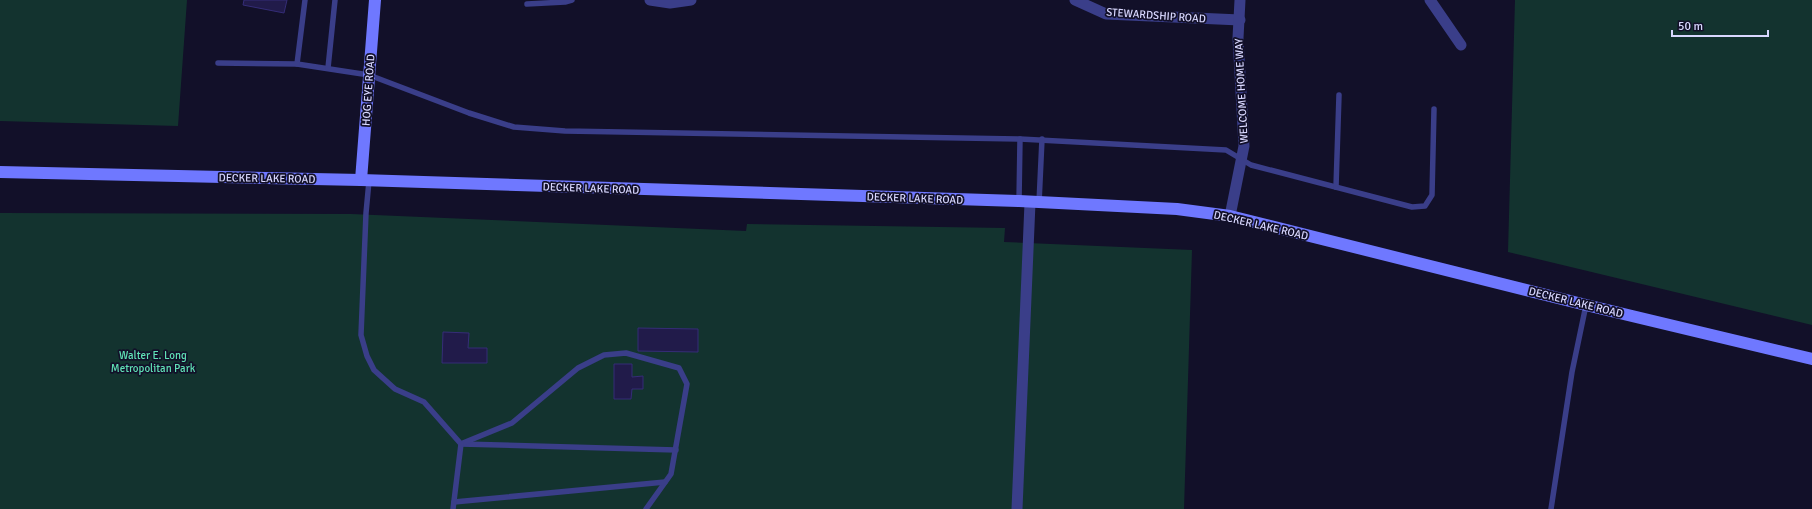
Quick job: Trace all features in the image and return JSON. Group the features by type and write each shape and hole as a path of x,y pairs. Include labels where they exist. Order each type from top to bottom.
{"main road":[{"name":"HOG EYE ROAD","path":"365,181 369,75 375,0"},
{"name":"DECKER LAKE ROAD","path":"0,172 365,181 1029,202 1177,209 1230,216 1586,305 1812,359"}],"street":[{"path":"650,0 670,2 691,0"},
{"name":"STEWARDSHIP ROAD","path":"1075,0 1106,14 1240,20"},
{"name":"WELCOME HOME WAY","path":"1230,216 1244,146 1238,38 1240,0"},
{"path":"1430,0 1461,45"},
{"path":"1017,509 1029,202"}],"lane":[{"path":"297,64 305,0"},
{"path":"328,68 335,0"},
{"path":"527,4 565,2 572,0"},
{"path":"218,63 297,64 369,75 469,113 514,127 565,131 1042,139 1226,150 1251,165 1412,207 1425,206 1432,195 1434,109"},
{"path":"1336,186 1338,96"},
{"path":"1020,139 1029,202"},
{"path":"1029,202 1042,139"},
{"path":"365,181 366,213 361,335 367,356 374,370 395,389 424,402 461,444 676,450"},
{"path":"1551,509 1572,372 1586,305"},
{"path":"461,444 512,423 578,368 604,355 626,353 679,368 687,384 671,474 646,509"},
{"path":"453,509 461,444"},
{"path":"454,502 666,482"}],"green space":[{"path":"0,0 187,0 178,126 0,121"},
{"path":"1515,0 1812,0 1812,325 1508,252"},
{"name":"Walter E. Long Metropolitan Park","path":"0,213 351,214 746,231 747,224 1005,228 1004,242 1192,250 1184,509 0,509"}],"building":[{"path":"244,0 287,0 284,13 243,5"},
{"path":"638,328 698,329 698,352 638,351"},
{"path":"443,332 469,333 468,348 487,348 487,363 442,363"},
{"path":"614,364 632,364 632,377 643,376 643,389 632,389 631,399 614,399"}]}
